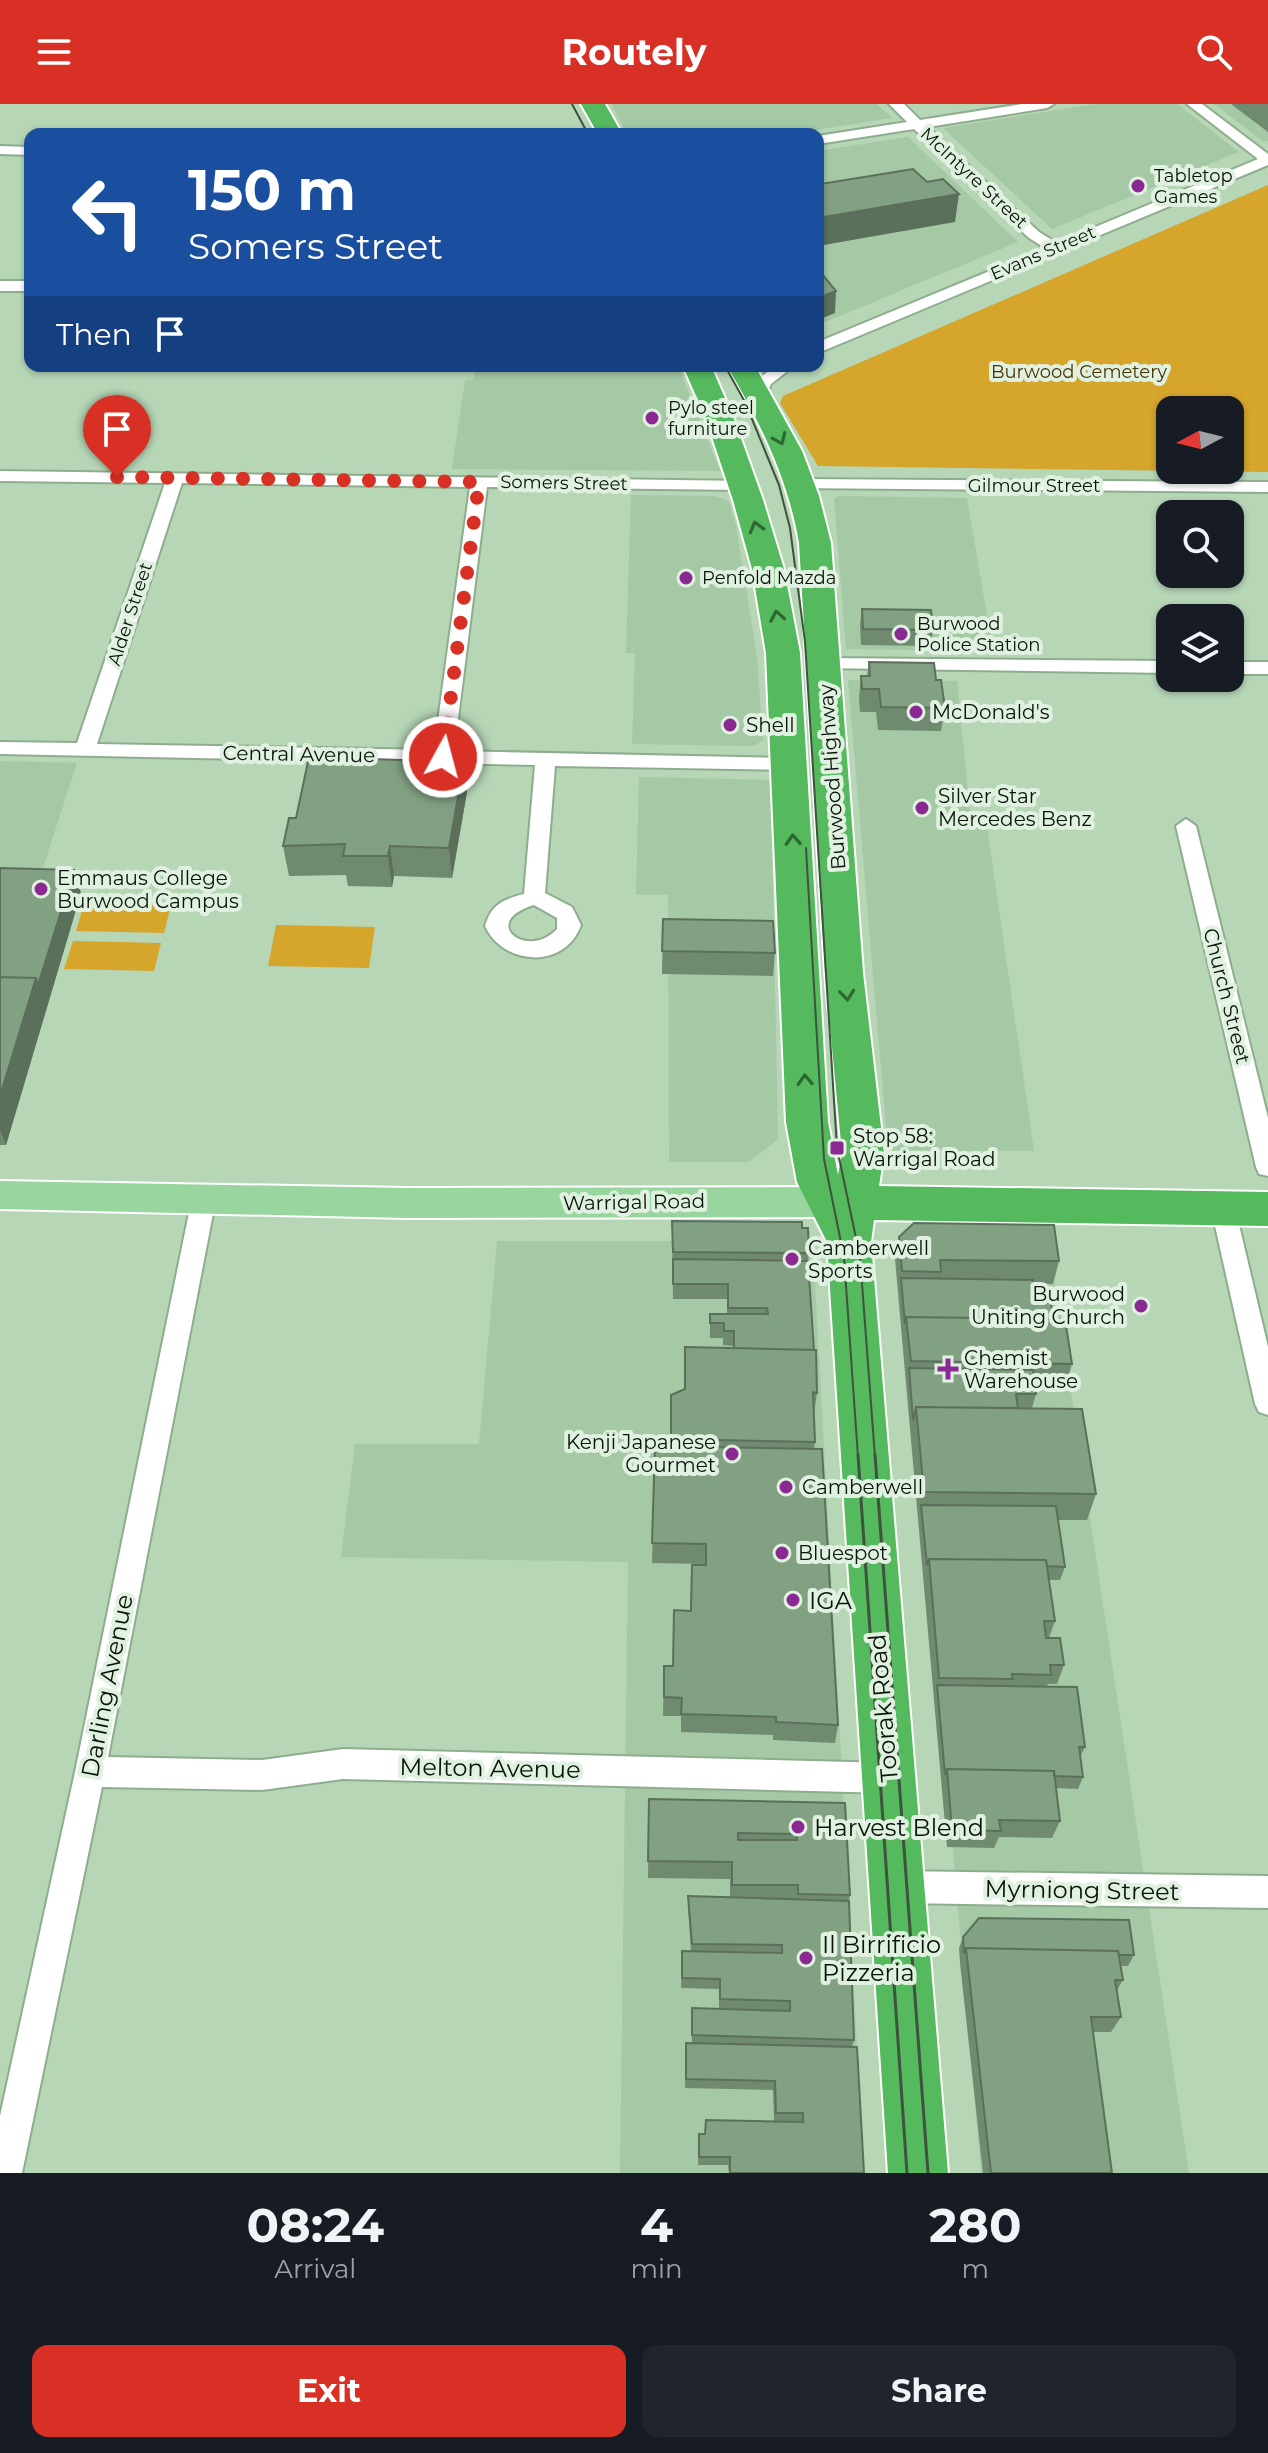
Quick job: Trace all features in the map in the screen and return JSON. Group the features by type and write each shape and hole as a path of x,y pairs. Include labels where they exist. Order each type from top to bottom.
{"highway":[{"path":"593,104 607,128"},
{"name":"Burwood Highway","path":"700,372 743,485 768,569 784,663 807,1122 812,1158 843,1216"},
{"path":"720,419 727,385 751,375"},
{"name":"Burwood Highway","path":"751,375 809,503 815,543 833,766 844,973 863,1153 861,1178 843,1216"},
{"path":"743,485 800,484"},
{"path":"784,663 825,664"},
{"path":"790,764 833,766"},
{"name":"Warrigal Road","path":"843,1216 1268,1209"},
{"name":"Toorak Road","path":"843,1216 918,2173"}],"main road":[{"name":"Warrigal Road","path":"0,1195 843,1216"}],"street":[{"name":"McIntyre Street","path":"896,104 1034,235 1055,248"},
{"path":"824,139 1047,104"},
{"path":"1194,104 1268,160"},
{"path":"0,150 24,151"},
{"name":"Evans Street","path":"824,345 1268,160"},
{"path":"0,286 24,286"},
{"path":"751,375 764,382 778,372"},
{"name":"Somers Street","path":"0,476 743,485"},
{"name":"Alder Street","path":"85,749 175,478"},
{"path":"443,757 479,482"},
{"name":"Gilmour Street","path":"800,484 1268,487"},
{"path":"825,664 1156,667"},
{"path":"1244,668 1268,668"},
{"name":"Central Avenue","path":"0,748 790,764"},
{"path":"534,898 546,758"},
{"name":"Church Street","path":"1186,826 1268,1167"},
{"name":"Darling Avenue","path":"5,2173 90,1772 204,1198"},
{"path":"1223,1208 1268,1404"},
{"name":"Melton Avenue","path":"90,1772 262,1775 343,1764 889,1778"},
{"name":"Myrniong Street","path":"896,1887 1268,1892"}],"shaded area":[{"path":"611,104 877,104 892,118 824,129 624,128"},
{"path":"1096,104 1177,104 1239,152 1052,229 943,128"},
{"path":"1214,104 1268,104 1268,141 1264,142"},
{"path":"908,137 1018,242 824,323 824,150"},
{"path":"475,372 680,372 720,471 452,469 465,380 474,379"},
{"path":"631,495 715,496 729,501 736,526 757,657 763,740 754,746 632,744 635,653 626,653"},
{"path":"838,496 967,498 993,651 846,649 834,499"},
{"path":"848,680 957,681 970,811 985,813 1034,1151 888,1150"},
{"name":"Emmaus College Burwood Campus","path":"0,761 77,763 38,883 82,885 46,1008 0,1008"},
{"path":"639,777 771,780 778,1139 749,1162 669,1162 668,895 636,895"},
{"path":"497,1241 806,1241 813,1248 864,2173 620,2173 628,1562 341,1557 355,1444 479,1444"},
{"path":"1049,1247 1189,2173 981,2173 901,1255"}],"green space":[{"name":"Burwood Cemetery","path":"1268,185 1268,472 1244,472 1244,396 1156,396 1156,471 818,466 780,403 783,396"},
{"path":"84,904 171,905 164,933 76,931"},
{"path":"276,925 375,927 369,968 268,966"},
{"path":"73,941 161,943 154,971 64,969"}],"building":[{"path":"913,169 927,182 943,179 959,194 824,217 824,184"},
{"path":"824,276 836,291 824,296"},
{"path":"862,609 931,610 933,630 863,629"},
{"path":"869,662 934,663 936,680 941,680 945,708 881,707 879,689 862,689 861,676 870,676"},
{"path":"309,757 464,762 449,848 390,846 388,856 343,856 345,844 283,846 289,818 296,818"},
{"path":"0,868 74,870 38,985 36,978 0,977"},
{"path":"663,919 773,921 775,953 662,951"},
{"path":"0,977 36,978 0,1096"},
{"path":"672,1221 802,1222 802,1228 808,1228 809,1253 673,1252"},
{"path":"914,1223 1054,1225 1059,1261 940,1260 941,1272 902,1271 899,1237"},
{"path":"673,1259 808,1261 814,1350 734,1348 734,1331 724,1331 724,1323 710,1323 710,1314 768,1314 767,1308 728,1308 728,1284 673,1284"},
{"path":"901,1278 1033,1280 1036,1303 1051,1303 1053,1319 906,1317 905,1324"},
{"path":"906,1317 1065,1319 1072,1364 911,1361"},
{"path":"685,1347 816,1350 817,1393 813,1392 815,1442 671,1439 671,1395 685,1389"},
{"path":"909,1368 1033,1370 1036,1394 1016,1394 1018,1408 916,1407 913,1420"},
{"path":"916,1407 1082,1409 1096,1494 924,1492"},
{"path":"655,1446 822,1449 838,1725 776,1722 776,1717 681,1714 682,1698 664,1697 664,1666 673,1666 674,1610 691,1611 692,1565 706,1565 706,1544 652,1543"},
{"path":"921,1505 1056,1506 1065,1567 1047,1566 1046,1560 929,1559 927,1565"},
{"path":"929,1559 1046,1560 1055,1621 1044,1621 1046,1638 1060,1638 1064,1665 1050,1665 1051,1675 1012,1674 1013,1679 939,1678"},
{"path":"937,1685 1077,1687 1085,1747 1079,1747 1083,1777 1054,1776 1054,1771 947,1769 945,1775"},
{"path":"947,1769 1054,1771 1060,1821 999,1820 1001,1831 952,1830"},
{"path":"649,1799 845,1803 850,1895 798,1894 798,1885 732,1885 732,1862 648,1861","holes":["738,1833 797,1834 797,1840 738,1840"]},
{"path":"688,1896 849,1901 854,2040 692,2035 692,2008 790,2011 790,2001 720,1999 720,1979 682,1978 682,1951 782,1953 782,1945 692,1944"},
{"path":"979,1918 1129,1920 1134,1955 1119,1955 1118,1951 966,1948 964,1953 963,1937"},
{"path":"966,1948 1118,1951 1123,1980 1115,1980 1121,2017 1091,2017 1112,2173 991,2173"},
{"path":"686,2043 857,2047 864,2173 730,2173 730,2157 699,2157 699,2134 705,2134 706,2120 803,2122 803,2113 776,2113 775,2081 686,2079"}],"tram line":[{"path":"572,104 585,128"},
{"path":"728,372 745,402 779,485 790,528 805,642 837,1148 860,1257 875,1457"},
{"path":"806,848 824,1159 844,1257 858,1457"},
{"path":"858,1455 907,2173"},
{"path":"875,1455 928,2173"}],"place":[{"name":"Tabletop Games","path":"1138,186"},
{"name":"Pylo steel furniture","path":"652,418"},
{"name":"Penfold Mazda","path":"686,578"},
{"name":"Burwood Police Station","path":"901,634"},
{"name":"McDonald's","path":"916,712"},
{"name":"Shell","path":"730,725"},
{"name":"Silver Star Mercedes Benz","path":"922,808"},
{"name":"Emmaus College Burwood Campus","path":"41,889"},
{"name":"Stop 58: Warrigal Road","path":"837,1148"},
{"name":"Camberwell Sports","path":"792,1259"},
{"name":"Burwood Uniting Church","path":"1141,1306"},
{"name":"Chemist Warehouse","path":"948,1369"},
{"name":"Kenji Japanese Gourmet","path":"732,1454"},
{"name":"Camberwell","path":"786,1487"},
{"name":"Bluespot","path":"782,1553"},
{"name":"IGA","path":"793,1600"},
{"name":"Harvest Blend","path":"798,1827"},
{"name":"Il Birrificio Pizzeria","path":"806,1958"}],"route":[{"path":"117,477 479,482 443,757"}]}
